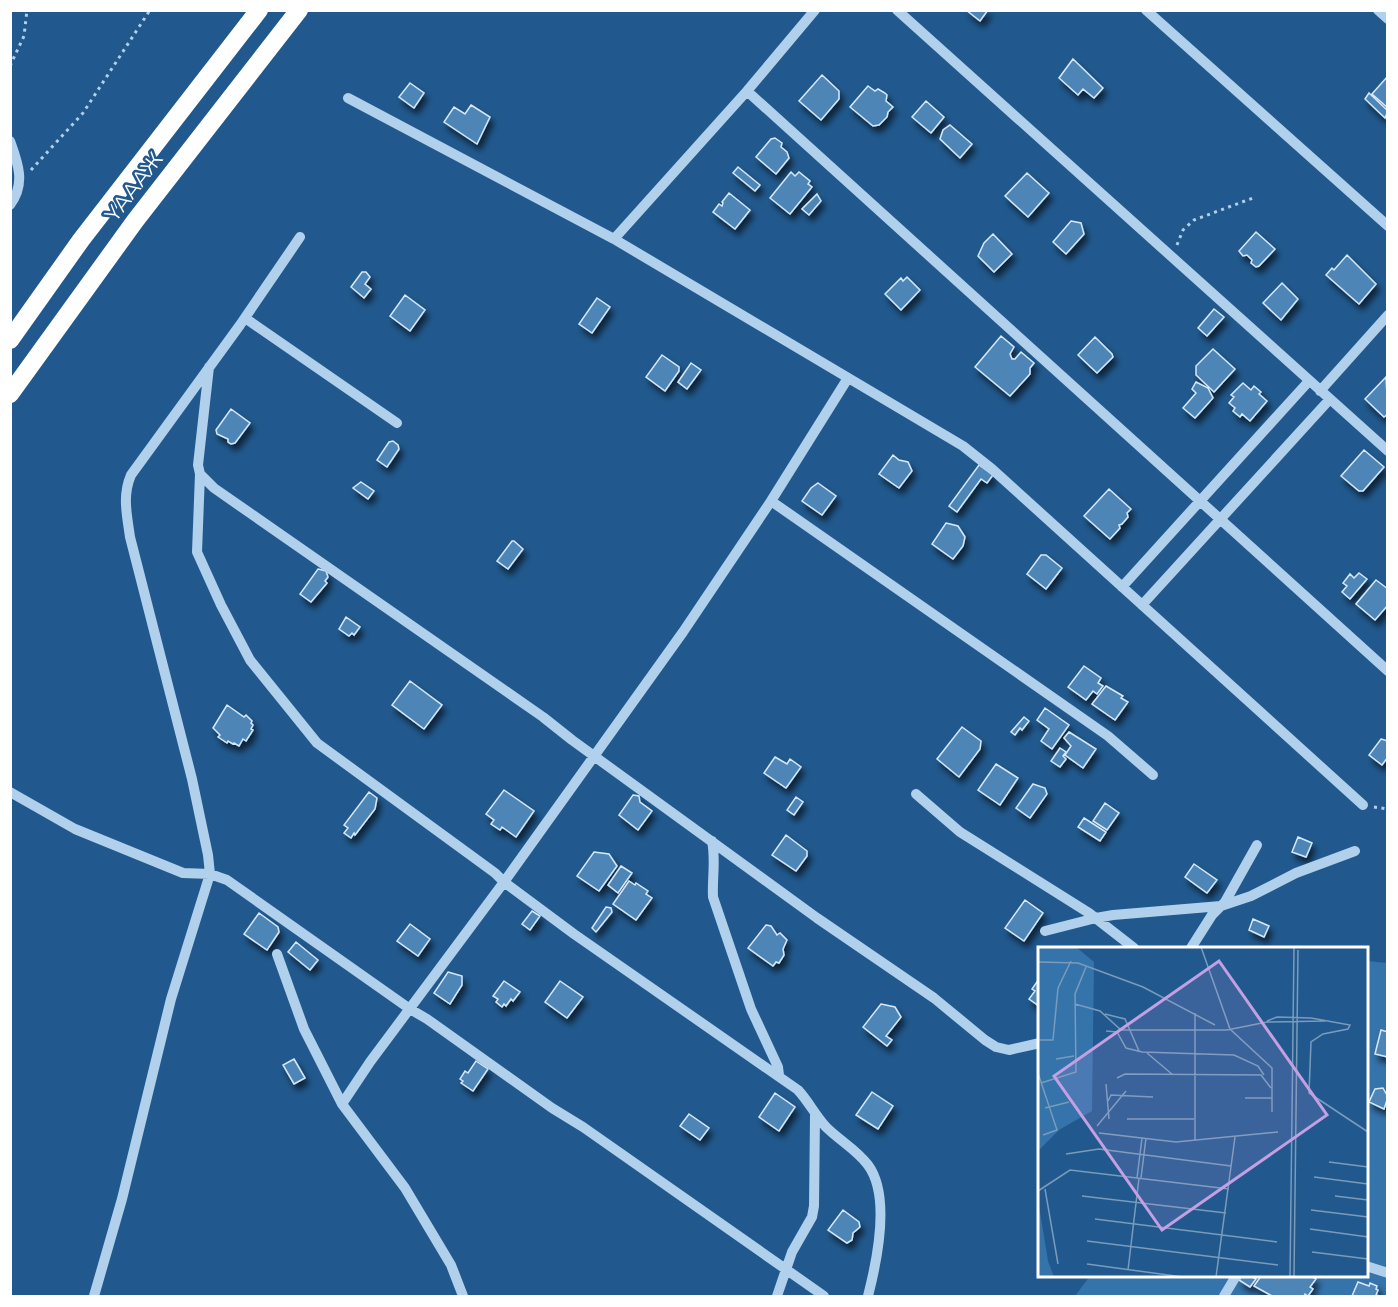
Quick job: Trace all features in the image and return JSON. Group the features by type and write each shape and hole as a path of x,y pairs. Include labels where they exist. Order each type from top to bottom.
{"highway":[{"name":"ҮАААЖ","path":"10,340 81,240 258,10"},
{"name":"ҮАААЖ","path":"10,394 135,221 299,10"}],"street":[{"path":"614,239 815,10"},
{"path":"897,10 1388,451"},
{"path":"1146,10 1388,226"},
{"path":"1378,10 1388,19"},
{"path":"747,90 1388,671"},
{"path":"348,98 614,239 963,446 992,468 1363,805"},
{"path":"10,141 21,179 15,198 10,205"},
{"path":"94,1296 122,1199 171,999 210,874 192,779 143,593 125,503 126,487 131,475 245,318 300,237"},
{"path":"1320,391 1388,315"},
{"path":"245,318 397,423"},
{"path":"209,367 198,465 200,474 197,552 221,605 250,660 317,743 642,982 779,1075 810,1102 815,1114 837,1139 867,1164 876,1179 879,1195 879,1236 875,1270 868,1296"},
{"path":"342,1104 370,1062 504,882 683,632 771,501 849,378"},
{"path":"1122,587 1310,381"},
{"path":"1142,605 1330,399"},
{"path":"200,474 214,488 543,717 818,918 934,998 996,1047 1009,1050 1038,1043"},
{"path":"771,501 1108,736 1152,775"},
{"path":"10,792 75,829 183,873 210,874 227,880 410,1010 427,1018 824,1296"},
{"path":"916,794 960,832 1095,918 1133,947"},
{"path":"712,841 715,856 712,878 713,897 752,1009 778,1067 779,1075"},
{"path":"1192,947 1212,915 1221,906 1257,844"},
{"path":"1045,931 1095,918 1221,906 1251,896 1296,873 1355,851"},
{"path":"277,954 304,1029 342,1104 405,1188 450,1265 463,1296"},
{"path":"777,1296 792,1252 812,1217 815,1114"},
{"path":"1368,1267 1388,1273"},
{"path":"1224,1296 1235,1277"}],"path":[{"path":"10,66 24,36 27,10"},
{"path":"21,179 83,113 150,10"},
{"path":"1172,257 1183,230 1194,220 1253,198"}],"shaded area":[{"path":"1368,961 1387,963 1387,1296 1075,1296 1089,1277 1368,1277"}],"building":[{"path":"966,10 988,10 980,21"},
{"path":"1073,59 1103,88 1094,98 1083,89 1078,95 1059,78"},
{"path":"822,75 839,91 839,99 821,120 799,101"},
{"path":"1388,78 1388,108 1372,94"},
{"path":"410,83 424,93 414,108 399,97"},
{"path":"868,86 875,91 878,89 885,93 886,101 893,107 879,125 873,126 850,107"},
{"path":"1369,93 1388,111 1385,118 1365,99"},
{"path":"926,101 944,117 931,133 912,117"},
{"path":"471,105 490,117 477,144 444,122 454,107 465,114"},
{"path":"950,125 972,144 960,158 940,139 943,130"},
{"path":"775,138 782,143 781,147 787,152 789,158 776,174 756,157 771,139"},
{"path":"738,167 760,185 755,191 733,173"},
{"path":"791,172 795,176 799,172 810,181 808,184 812,187 790,214 770,198"},
{"path":"1027,173 1049,193 1028,217 1005,196"},
{"path":"729,193 750,210 735,229 713,212 719,204 722,206 722,202"},
{"path":"817,194 821,201 809,215 802,209"},
{"path":"1071,221 1081,223 1084,234 1066,254 1053,242"},
{"path":"1256,232 1275,249 1256,267 1247,255 1243,256 1239,251"},
{"path":"993,234 1012,254 994,272 978,256 984,243"},
{"path":"1347,255 1376,284 1359,304 1326,275 1332,268 1334,270"},
{"path":"362,272 366,272 370,277 365,284 371,289 364,298 351,287"},
{"path":"907,277 920,290 901,310 885,294 901,278 903,281"},
{"path":"1282,283 1298,299 1281,320 1263,303"},
{"path":"405,295 425,310 410,331 390,316"},
{"path":"597,298 610,307 592,333 579,324"},
{"path":"1214,309 1224,317 1207,336 1198,328"},
{"path":"1001,336 1014,347 1010,354 1012,359 1015,359 1021,352 1034,363 1030,368 1030,374 1010,396 975,367"},
{"path":"1095,337 1113,357 1097,373 1078,355"},
{"path":"1213,349 1235,369 1214,392 1196,375 1196,366"},
{"path":"662,355 679,367 679,371 665,391 646,377"},
{"path":"691,363 701,370 687,389 678,382"},
{"path":"1386,377 1388,414 1384,417 1365,399"},
{"path":"1196,382 1208,388 1213,398 1195,418 1183,408 1196,393 1192,389"},
{"path":"1243,383 1251,390 1254,386 1267,401 1250,421 1242,414 1240,417 1233,411 1235,408 1229,403 1234,397 1231,395"},
{"path":"231,409 250,423 235,443 231,444 228,439 217,434 216,430"},
{"path":"393,441 399,449 387,467 377,460 389,442"},
{"path":"1364,450 1384,467 1363,491 1359,491 1341,476"},
{"path":"893,455 899,460 908,462 912,471 899,488 879,474"},
{"path":"979,465 993,475 987,483 981,479 957,512 949,506"},
{"path":"361,482 374,491 368,499 353,488"},
{"path":"818,483 836,496 822,515 802,501 811,488"},
{"path":"1109,489 1131,509 1127,513 1128,517 1119,525 1120,528 1110,539 1084,516"},
{"path":"946,523 958,526 965,537 963,546 953,559 932,544"},
{"path":"512,541 523,549 508,569 497,561"},
{"path":"1041,555 1046,555 1062,568 1046,589 1027,574"},
{"path":"318,569 326,571 328,577 325,581 327,583 311,602 300,594"},
{"path":"1359,573 1367,579 1350,599 1342,592 1347,586 1343,583 1350,574 1354,578"},
{"path":"1376,580 1388,589 1388,605 1375,620 1356,604"},
{"path":"346,617 360,627 354,635 352,633 349,636 339,629"},
{"path":"1084,666 1101,678 1098,683 1103,686 1097,694 1093,691 1086,700 1068,687"},
{"path":"410,681 442,705 424,729 392,705"},
{"path":"1106,686 1123,696 1121,698 1128,702 1115,720 1092,704"},
{"path":"227,705 244,717 246,715 252,721 251,729 253,730 246,741 243,739 239,746 228,741 227,743 218,737 220,735 213,728"},
{"path":"1045,708 1069,725 1052,749 1041,741 1049,729 1037,720"},
{"path":"1024,717 1029,721 1015,735 1011,732"},
{"path":"962,727 981,741 980,749 959,777 937,759"},
{"path":"1069,732 1096,749 1083,768 1065,755 1071,746 1064,738"},
{"path":"1381,739 1388,741 1388,757 1382,765 1369,755"},
{"path":"1060,748 1066,752 1063,756 1066,759 1060,767 1051,761"},
{"path":"775,757 787,764 790,759 801,767 786,788 764,773"},
{"path":"996,764 1018,778 1000,805 978,790"},
{"path":"1033,784 1045,788 1047,794 1030,818 1016,808"},
{"path":"504,790 534,811 516,837 502,827 500,830 491,824 494,820 486,814"},
{"path":"369,792 377,798 375,809 351,838 344,833 348,828 344,825"},
{"path":"633,795 639,796 640,802 652,811 638,830 619,815"},
{"path":"796,797 803,802 794,815 787,810"},
{"path":"1105,803 1119,813 1107,830 1093,821"},
{"path":"1084,818 1106,832 1100,841 1078,827"},
{"path":"786,835 807,851 807,856 796,871 772,855"},
{"path":"1298,837 1312,843 1306,857 1292,852"},
{"path":"594,852 609,854 617,866 599,891 577,876"},
{"path":"1194,864 1217,880 1207,893 1185,877"},
{"path":"621,866 632,873 618,893 608,885"},
{"path":"629,881 648,891 646,894 652,898 636,920 613,904"},
{"path":"1025,900 1043,913 1024,941 1005,928"},
{"path":"606,907 611,908 612,912 596,932 592,928"},
{"path":"532,911 540,916 530,930 522,924"},
{"path":"259,913 278,927 279,932 267,950 244,934"},
{"path":"1253,919 1269,926 1264,937 1249,930"},
{"path":"410,924 430,939 418,956 397,941"},
{"path":"766,925 771,926 777,935 780,933 787,940 783,949 784,955 779,963 776,962 773,966 748,948"},
{"path":"296,942 318,960 310,970 288,952"},
{"path":"448,972 462,976 462,985 450,1004 434,993"},
{"path":"1038,980 1038,1005 1029,999 1035,991 1032,989"},
{"path":"504,981 520,992 513,1001 511,999 506,1006 504,1004 502,1007 496,1002 498,999 493,996"},
{"path":"560,981 583,997 567,1018 545,1002"},
{"path":"881,1004 895,1007 901,1017 886,1036 892,1040 887,1046 863,1027"},
{"path":"1381,1030 1388,1032 1388,1057 1375,1054"},
{"path":"294,1059 305,1078 294,1084 283,1065"},
{"path":"476,1061 488,1069 473,1091 461,1083 463,1081 460,1079 465,1071 468,1073"},
{"path":"1383,1088 1388,1097 1384,1109 1369,1102 1375,1089"},
{"path":"872,1092 893,1106 878,1129 856,1115"},
{"path":"775,1093 795,1107 779,1131 759,1117"},
{"path":"689,1114 709,1128 700,1140 680,1126"},
{"path":"843,1210 859,1222 860,1227 853,1233 852,1240 847,1243 828,1230"},
{"path":"1241,1277 1256,1279 1250,1287 1239,1280"},
{"path":"1260,1277 1313,1277 1316,1279 1310,1287 1313,1289 1308,1296 1305,1294 1304,1296 1272,1296 1254,1286"},
{"path":"1358,1282 1377,1286 1376,1295 1379,1296 1352,1296"}]}
